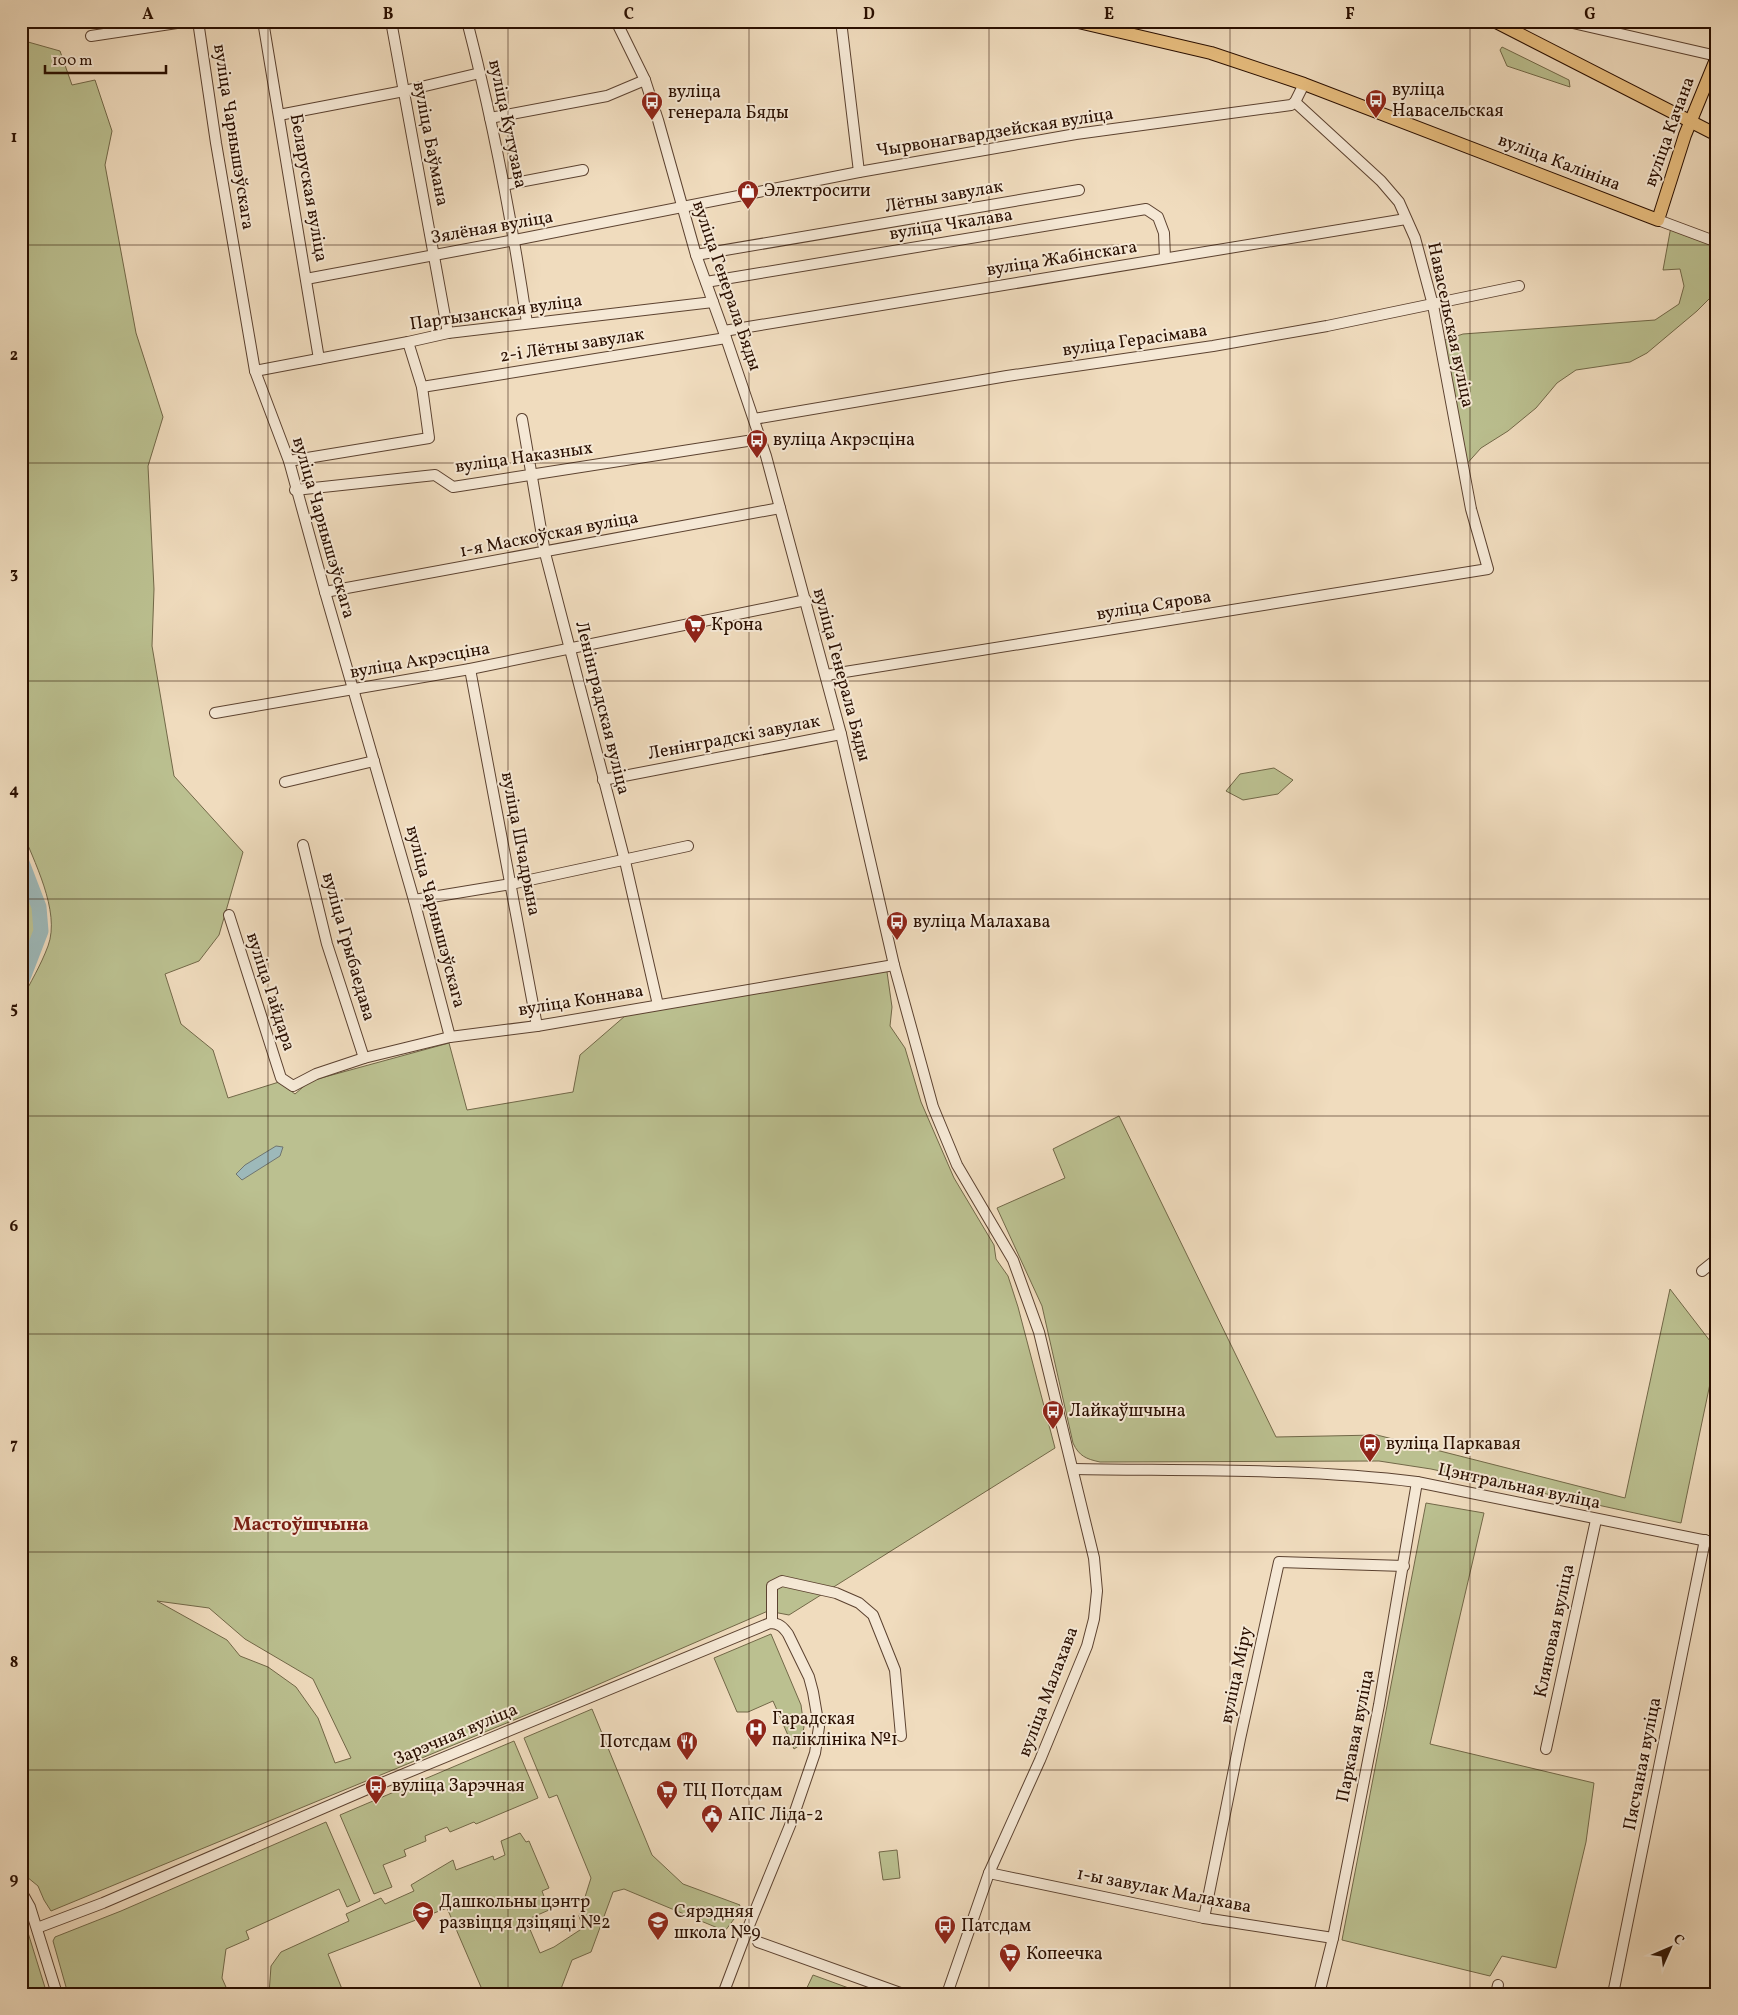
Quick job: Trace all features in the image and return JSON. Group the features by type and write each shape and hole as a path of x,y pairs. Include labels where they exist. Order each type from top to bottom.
{"main road":[{"name":"вуліца Калініна","path":"1074,21 1211,53 1304,84 1658,220"},
{"path":"1494,21 1717,135"},
{"name":"вуліца Качана","path":"1658,220 1691,121 1717,56"}],"street":[{"path":"91,36 190,21"},
{"name":"вуліца Чарнышэўскага","path":"198,21 216,143 255,371 289,461 295,490 414,900 450,1037"},
{"name":"Беларуская вуліца","path":"263,21 319,360"},
{"name":"вуліца Баўмана","path":"391,21 448,332"},
{"name":"вуліца Кутузава","path":"467,21 480,72 515,240 527,323"},
{"name":"вуліца Генерала Бяды","path":"616,21 645,80 696,255 754,418 826,675 894,965 933,1107 957,1165 1013,1260 1039,1332"},
{"path":"841,21 858,172"},
{"path":"1564,21 1717,56"},
{"path":"279,115 404,91 480,72"},
{"path":"490,118 607,96 645,80"},
{"path":"1295,102 1304,84"},
{"name":"Чырвонагвардзейская вуліца","path":"682,208 858,172 1076,134 1291,105 1295,102"},
{"name":"Навасельская вуліца","path":"1295,102 1381,181 1399,202 1414,238 1433,305 1471,509 1488,569"},
{"path":"504,185 583,170"},
{"name":"Лётны завулак","path":"696,255 1079,190"},
{"name":"Зялёная вуліца","path":"306,278 682,208"},
{"name":"вуліца Чкалава","path":"706,282 1146,209 1158,217 1164,233 1165,258"},
{"name":"вуліца Жабінскага","path":"725,334 1165,258 1406,219"},
{"name":"вуліца Калініна","path":"1658,220 1717,242"},
{"name":"вуліца Герасімава","path":"754,418 1007,376 1213,346 1433,305 1519,286"},
{"name":"Партызанская вуліца","path":"255,371 319,360 448,332 713,302"},
{"name":"2-і Лётны завулак","path":"422,387 725,334"},
{"path":"289,461 429,438 422,387 408,342"},
{"name":"Ленінградская вуліца","path":"522,419 546,553 625,860 658,1005"},
{"name":"вуліца Наказных","path":"295,490 435,475 453,488 760,439"},
{"name":"1-я Маскоўская вуліца","path":"325,592 546,553 780,508"},
{"name":"вуліца Сярова","path":"826,675 1488,569"},
{"name":"вуліца Акрэсціна","path":"215,713 470,669 806,600"},
{"name":"вуліца Шчадрына","path":"470,669 537,1026"},
{"name":"Ленінградскі завулак","path":"604,780 841,734"},
{"path":"285,782 374,761"},
{"name":"вуліца Грыбаедава","path":"303,845 326,944 364,1058"},
{"path":"414,900 511,884 688,846"},
{"name":"вуліца Гайдара","path":"229,915 281,1078"},
{"name":"вуліца Коннава","path":"281,1078 293,1086 316,1074 364,1058 450,1037 537,1026 894,965"},
{"path":"1702,1271 1717,1259"},
{"name":"вуліца Малахава","path":"947,1994 989,1873 1040,1760 1087,1646 1094,1619 1097,1591 1094,1558 1039,1332"},
{"name":"Цэнтральная вуліца","path":"1073,1469 1322,1473 1417,1482 1596,1520 1717,1543"},
{"name":"Паркавая вуліца","path":"1319,1994 1333,1938 1379,1705 1417,1482"},
{"name":"Кляновая вуліца","path":"1546,1749 1596,1520"},
{"name":"Пясчаная вуліца","path":"1613,1994 1705,1540"},
{"name":"вуліца Міру","path":"1204,1918 1279,1562 1404,1566"},
{"path":"723,1994 797,1808 815,1753 819,1727 809,1677 788,1634 775,1624 772,1586 782,1580 836,1593 859,1603 873,1615 895,1670 901,1736"},
{"name":"Зарэчная вуліца","path":"37,1928 103,1903 516,1727 775,1624"},
{"name":"1-ы завулак Малахава","path":"989,1873 1204,1918 1333,1938"},
{"path":"21,1891 27,1898 57,1994"},
{"path":"758,1942 903,1994"}],"green space":[{"path":"21,40 60,51 72,85 95,80 112,131 105,165 136,333 163,417 148,466 154,589 152,646 174,776 243,852 219,935 199,961 165,974 181,1024 213,1050 228,1098 279,1082 295,1094 310,1081 449,1043 467,1110 573,1092 580,1055 625,1016 886,965 892,1007 890,1026 905,1048 921,1102 954,1178 994,1245 996,1259 1008,1276 1055,1448 789,1615 768,1611 560,1701 51,1911 38,1886 21,1872 21,1001 48,946 51,932 51,917 44,886 21,828","holes":["157,1601 209,1608 245,1639 313,1679 351,1758 335,1763 318,1718 296,1687 268,1667 240,1656 227,1640"]},
{"path":"1502,47 1569,80 1570,87 1507,66 1500,50"},
{"path":"1672,221 1717,237 1717,291 1697,311 1647,353 1630,362 1576,370 1557,383 1536,408 1508,431 1481,448 1464,467 1439,342 1463,334 1655,320 1679,304 1684,286 1680,269 1663,270"},
{"path":"1274,768 1293,780 1278,794 1243,800 1226,791 1240,774"},
{"path":"21,873 33,903 36,928 21,966"},
{"path":"1119,1116 1276,1437 1377,1435 1625,1498 1670,1289 1717,1350 1681,1523 1431,1469 1379,1461 1100,1462 1084,1456 1073,1443 1042,1306 997,1208 1065,1178 1053,1149"},
{"path":"1426,1503 1484,1513 1430,1744 1594,1783 1586,1842 1556,1968 1502,1956 1490,1976 1342,1940"},
{"path":"771,1634 801,1705 804,1727 800,1745 794,1749 773,1701 748,1712 737,1712 714,1658"},
{"path":"592,1709 652,1855 683,1884 740,1905 734,1919 725,1931 624,1889 613,1892 591,1952 572,1960 559,1994 484,1994 447,1908 328,1954 344,1994 269,1994 271,1966 281,1952 349,1921 346,1914 381,1898 385,1904 414,1891 411,1885 453,1860 456,1870 493,1856 494,1860 505,1855 501,1841 520,1833 526,1842 529,1841 549,1888 542,1891 549,1910 526,1920 540,1953 554,1947 583,1928 579,1916 591,1878 557,1795 549,1798 524,1738"},
{"path":"514,1741 538,1798 476,1824 474,1822 450,1832 447,1827 425,1836 426,1841 404,1850 406,1856 383,1865 392,1887 374,1894 340,1815"},
{"path":"326,1822 360,1901 347,1907 339,1889 246,1931 249,1939 226,1949 222,1978 229,1994 68,1994 53,1941 55,1937 121,1911"},
{"path":"897,1850 900,1878 883,1880 879,1852"},
{"path":"21,1913 25,1923 47,1994 21,1994"},
{"path":"813,1975 865,1994 804,1994"}],"water":[{"path":"276,1146 283,1147 280,1156 242,1180 236,1174 245,1165"}],"waterway":[{"path":"21,860 39,907 41,931 21,983"}],"place":[{"name":"вуліца Навасельская","path":"1376,119"},
{"name":"вуліца генерала Бяды","path":"652,121"},
{"name":"Электросити","path":"748,210"},
{"name":"вуліца Акрэсціна","path":"757,459"},
{"name":"Крона","path":"695,644"},
{"name":"вуліца Малахава","path":"897,941"},
{"name":"Лайкаўшчына","path":"1053,1430"},
{"name":"вуліца Паркавая","path":"1370,1463"},
{"name":"Гарадская паліклініка №1","path":"756,1748"},
{"name":"Потсдам","path":"687,1761"},
{"name":"вуліца Зарэчная","path":"376,1805"},
{"name":"ТЦ Потсдам","path":"667,1810"},
{"name":"АПС Ліда-2","path":"712,1834"},
{"name":"Дашкольны цэнтр развіцця дзіцяці №2","path":"423,1931"},
{"name":"Сярэдняя школа №9","path":"658,1941"},
{"name":"Патсдам","path":"945,1945"},
{"name":"Копеечка","path":"1010,1973"}],"district":[{"name":"Мастоўшчына","path":"301,1525"}]}
